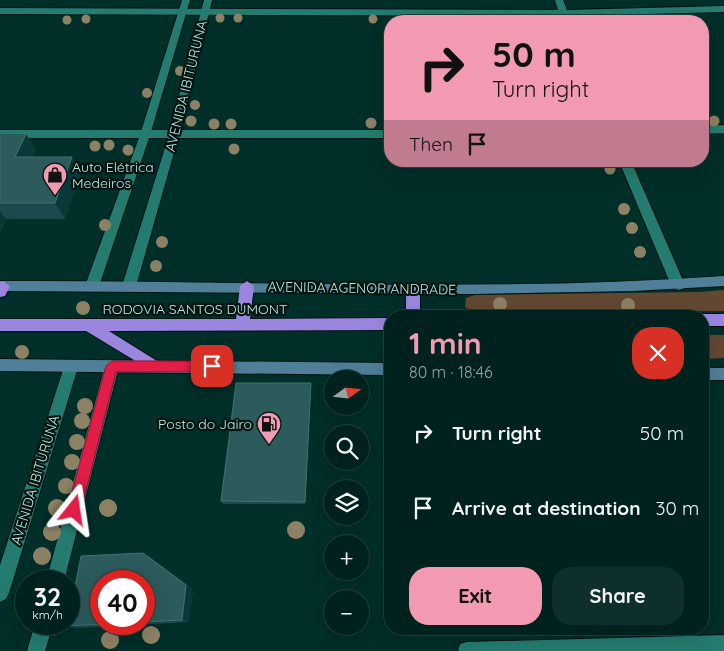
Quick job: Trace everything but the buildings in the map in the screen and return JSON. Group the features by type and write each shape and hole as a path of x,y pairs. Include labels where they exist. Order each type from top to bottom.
{"highway":[{"path":"242,325 247,286"},
{"path":"413,290 413,310"},
{"path":"709,320 724,320"},
{"name":"RODOVIA SANTOS DUMONT","path":"0,325 384,324"},
{"path":"89,326 152,366"}],"main road":[{"name":"AVENIDA AGENOR ANDRADE","path":"1,288 247,286 413,290 678,285 724,281"},
{"path":"0,365 384,369"},
{"path":"709,374 724,374"}],"street":[{"path":"559,0 565,15"},
{"name":"AVENIDA IBITURUNA","path":"92,286 145,136 184,5"},
{"path":"0,11 206,5 506,15"},
{"name":"AVENIDA IBITURUNA","path":"129,286 174,135 206,5"},
{"path":"606,15 724,9"},
{"path":"709,130 724,129"},
{"path":"0,134 145,136 384,134"},
{"path":"628,167 678,285"},
{"path":"58,570 112,366"},
{"name":"AVENIDA IBITURUNA","path":"0,594 71,367"},
{"path":"36,651 41,635"},
{"path":"466,651 724,644"}],"shaded area":[{"path":"724,290 724,311 470,310 465,307 466,298 475,295"},
{"path":"709,335 724,335 724,358 709,359"}],"place":[{"name":"Auto Elétrica Medeiros","path":"55,196"},
{"name":"Posto do Jairo","path":"269,445"}],"route":[{"path":"74,510 112,366 212,366"}]}
